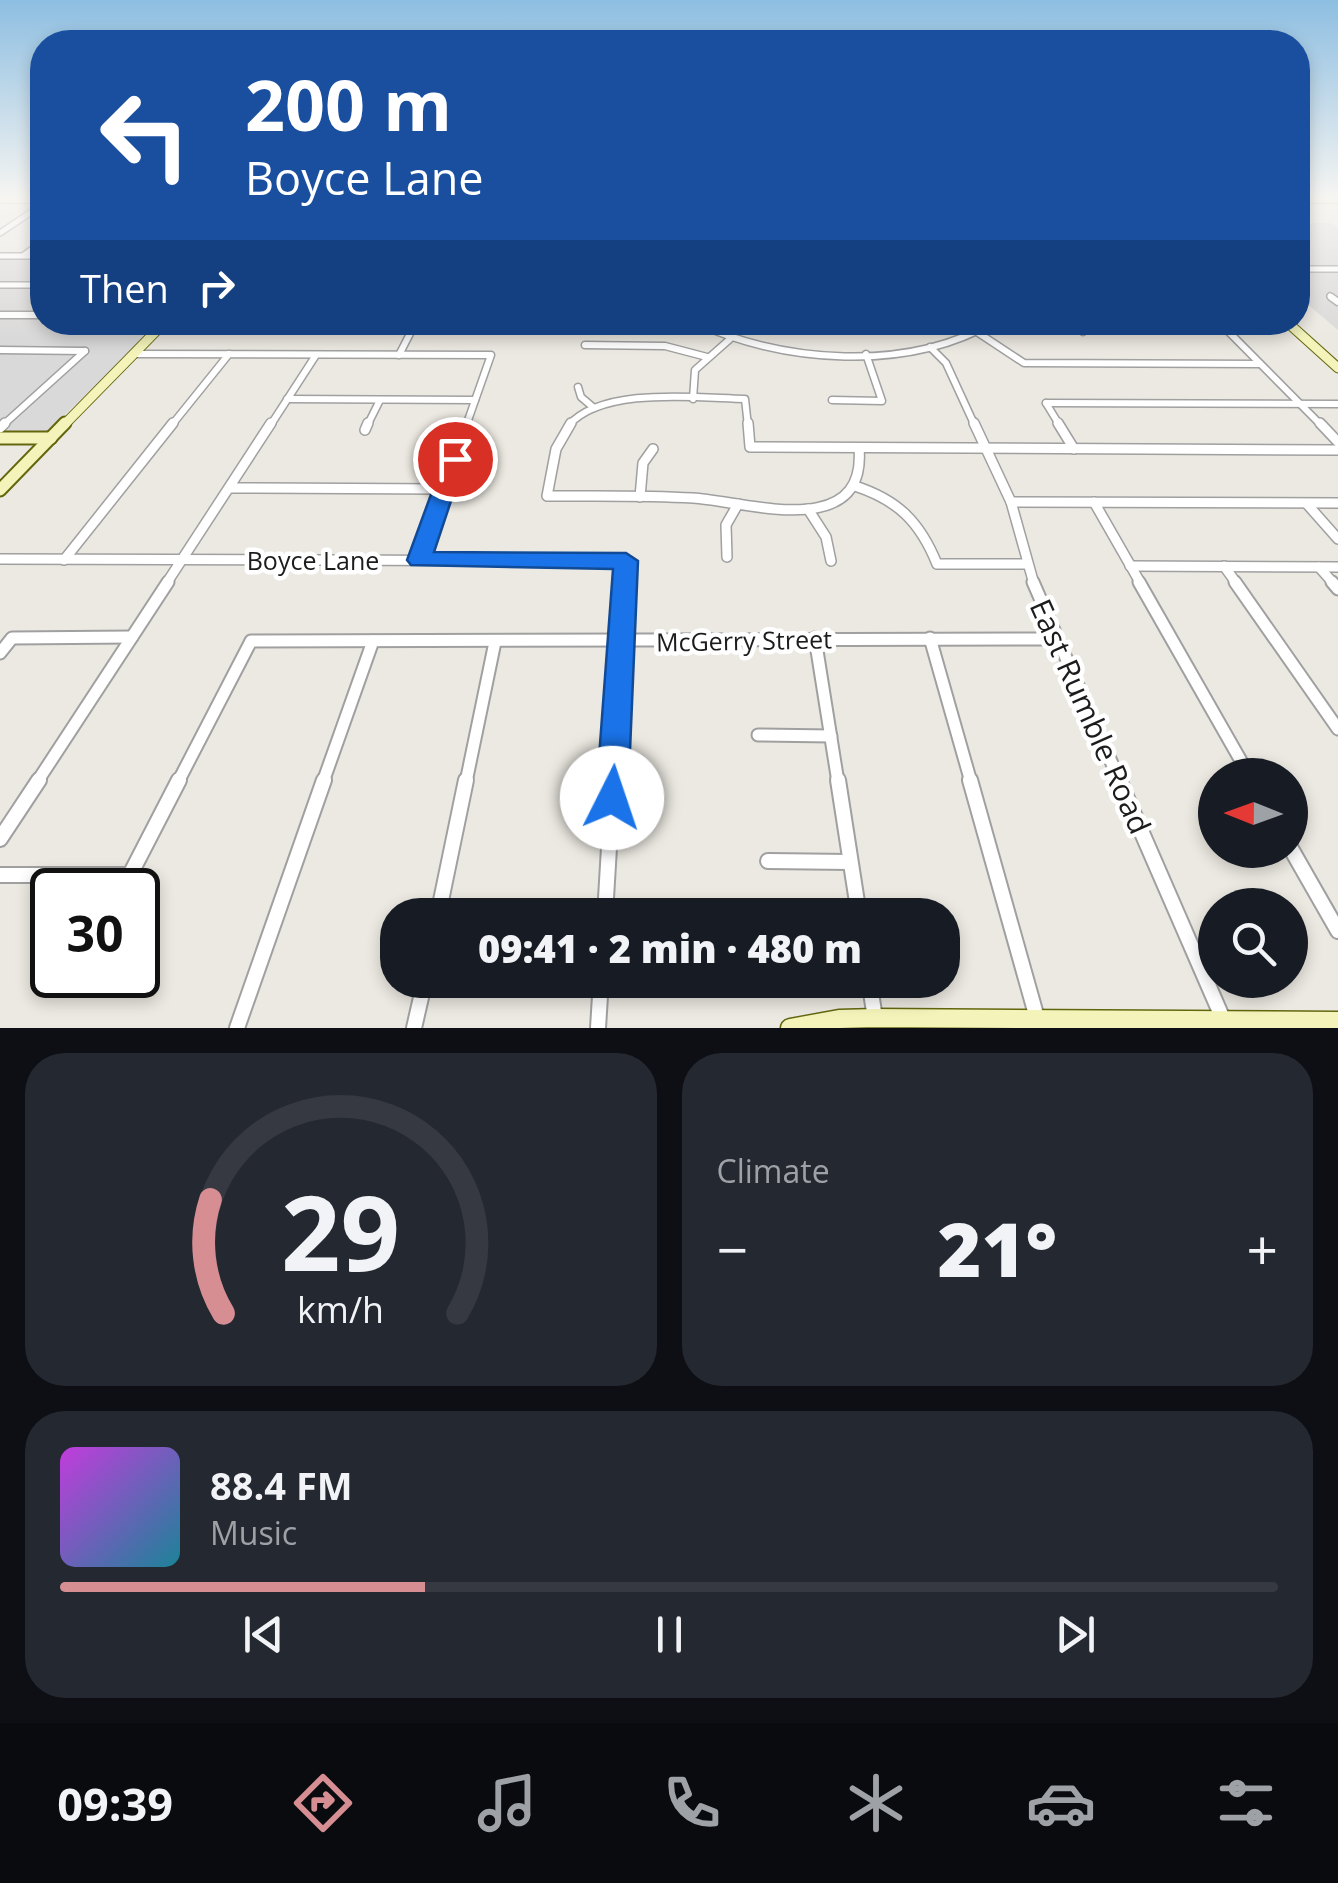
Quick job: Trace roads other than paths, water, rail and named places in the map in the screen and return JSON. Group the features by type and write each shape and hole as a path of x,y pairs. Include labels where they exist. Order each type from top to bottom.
{"main road":[{"path":"0,490 152,335"},
{"path":"1302,335 1336,365"},
{"path":"0,438 52,438"},
{"path":"790,1028 839,1019 875,1018 1338,1021"}],"street":[{"path":"22,256 30,250"},
{"path":"0,256 30,256"},
{"path":"1310,269 1338,269"},
{"path":"0,284 30,284"},
{"path":"0,316 30,316"},
{"path":"400,355 410,335"},
{"path":"722,335 793,356 866,354 930,346 967,335"},
{"path":"982,335 1024,363 1260,364"},
{"path":"1232,335 1338,442"},
{"path":"693,399 695,370 730,339"},
{"path":"585,345 653,345 707,358"},
{"name":"East Rumble Road","path":"930,346 946,362 1011,502 1028,564 1057,639 1225,1023"},
{"path":"0,350 84,351"},
{"path":"0,428 84,351"},
{"path":"134,354 491,355 419,560"},
{"path":"64,560 229,354"},
{"path":"832,400 882,401 866,354"},
{"path":"0,839 316,355"},
{"path":"578,386 581,397 594,408"},
{"path":"287,399 475,400"},
{"path":"860,448 863,469 855,486 831,502 808,509 769,511 708,498 547,496 560,436 570,423 594,408 629,400 745,399 750,447 1338,450"},
{"path":"365,430 380,400"},
{"path":"1074,449 1046,403 1338,404"},
{"path":"640,497 643,463 653,450"},
{"path":"855,486 893,502 913,517 926,535 937,564 1028,564"},
{"path":"230,488 444,488"},
{"path":"1011,502 1338,503"},
{"path":"1094,502 1239,758"},
{"path":"1306,503 1338,539"},
{"path":"727,557 726,525 738,504"},
{"path":"808,509 826,537 832,561"},
{"name":"Boyce Lane","path":"0,559 626,561 621,642"},
{"path":"1130,566 1338,567"},
{"path":"1224,566 1338,729"},
{"path":"1319,567 1338,589"},
{"path":"0,653 12,638 132,637"},
{"path":"815,638 856,898"},
{"path":"930,638 1037,1018"},
{"name":"McGerry Street","path":"0,875 130,876 251,641 1057,639"},
{"path":"237,1028 373,641"},
{"path":"442,898 496,642"},
{"path":"606,898 621,642"},
{"path":"758,735 830,736"},
{"path":"768,861 850,862"},
{"path":"1302,868 1338,931"},
{"path":"414,1028 420,998"},
{"path":"598,1028 600,998"},
{"path":"872,998 875,1018"}]}
